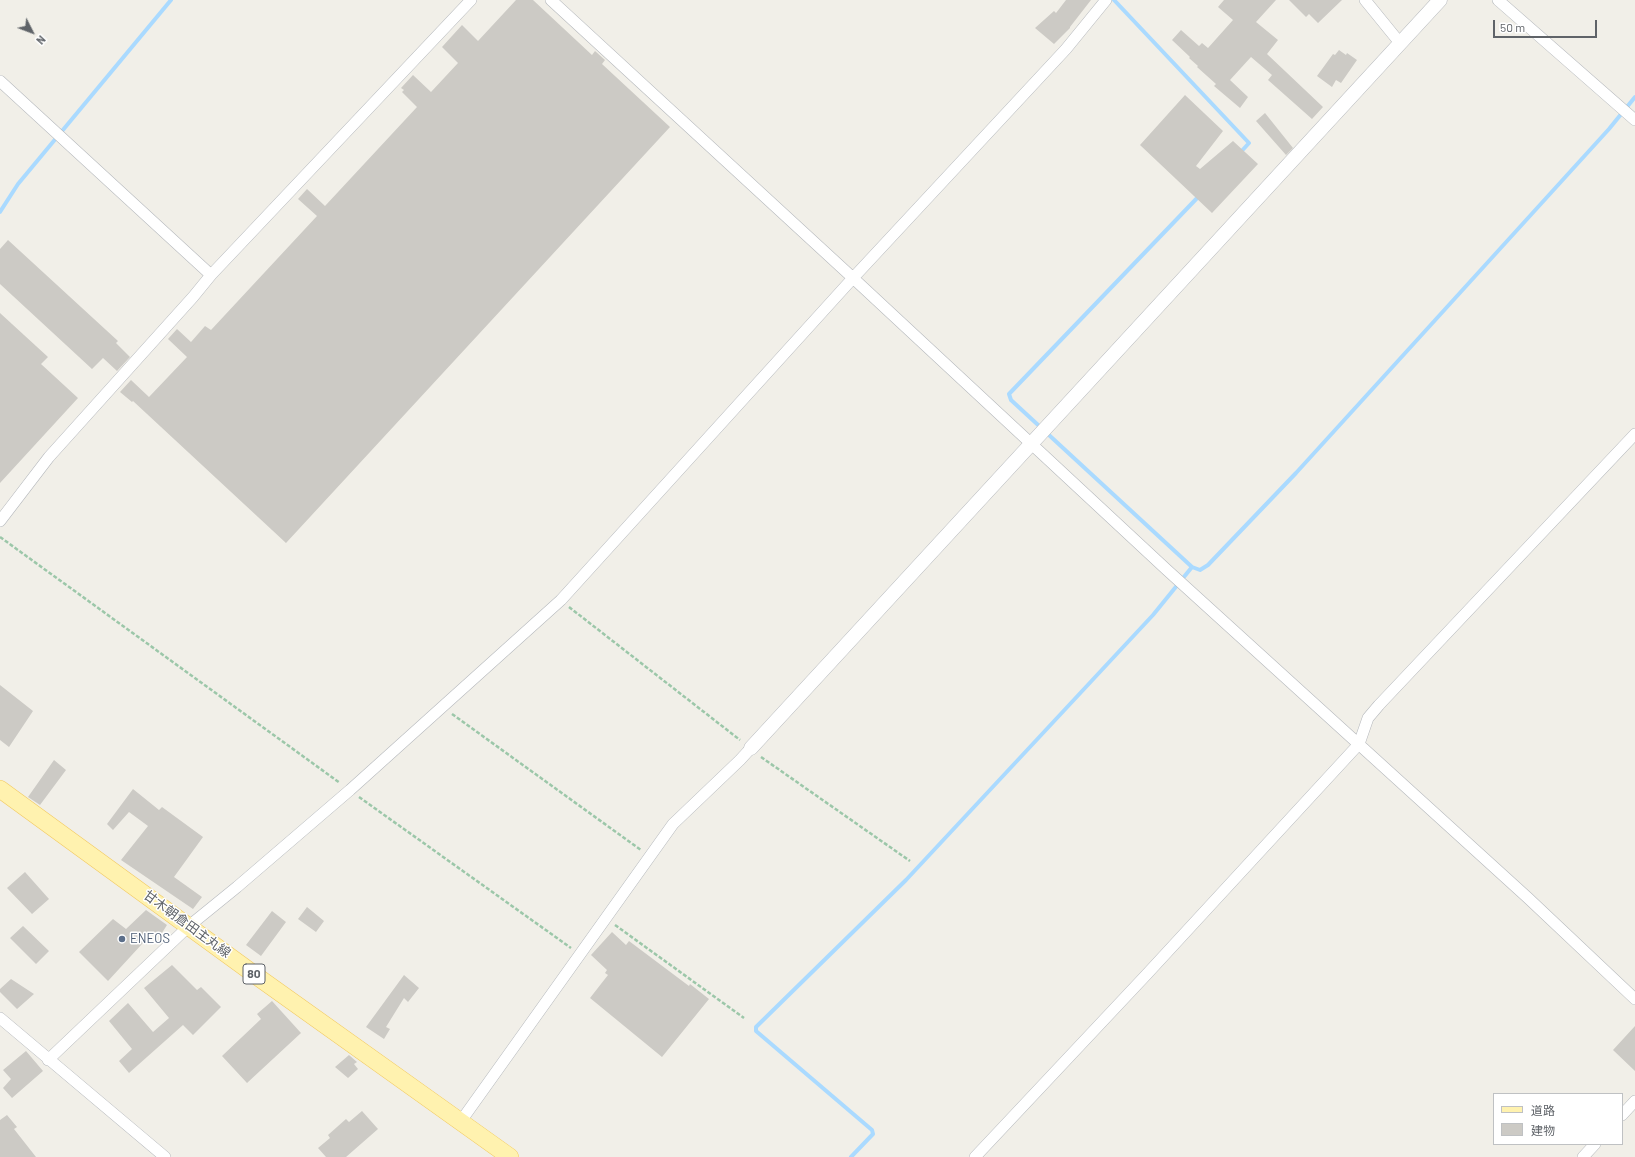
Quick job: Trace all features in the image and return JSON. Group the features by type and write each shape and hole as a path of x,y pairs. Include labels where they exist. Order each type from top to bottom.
{"main road":[{"name":"甘木朝倉田主丸線","path":"0,789 262,980 510,1157"}],"street":[{"path":"0,521 49,457 211,275 471,0"},
{"path":"551,0 853,278 1161,565 1528,898 1635,999"},
{"path":"48,1060 189,926 350,790 561,600 853,278 1066,49 1106,0"},
{"path":"1365,0 1400,43"},
{"path":"461,1121 605,917 673,824 740,760 1440,0"},
{"path":"1498,0 1635,120"},
{"path":"0,81 211,275"},
{"path":"975,1157 1152,969 1359,744 1368,718 1635,434"},
{"path":"0,1018 165,1157"},
{"path":"1623,1114 1635,1101"},
{"path":"1583,1157 1594,1145"}],"path":[{"path":"0,537 579,954"},
{"path":"561,600 760,757 910,862"},
{"path":"442,707 649,857"},
{"path":"605,917 744,1018"}],"building":[{"path":"516,0 533,0 592,55 595,51 605,60 602,64 670,127 286,543 133,401 132,402 120,392 131,380 149,397 187,357 168,339 177,329 191,342 205,326 211,330 317,216 298,199 307,189 325,206 417,107 402,92 404,90 401,88 413,75 431,92 458,63 442,47 462,25 478,41"},
{"path":"1066,0 1091,0 1070,28 1054,44 1035,28 1054,11 1056,13"},
{"path":"1224,0 1276,0 1256,22 1278,40 1267,54 1323,107 1312,119 1268,80 1272,75 1251,57 1230,80 1248,97 1240,108 1214,86 1216,84 1197,67 1198,66 1189,58 1190,57 1172,40 1181,30 1199,46 1202,43 1208,48 1233,20 1218,7"},
{"path":"1289,0 1342,0 1318,23 1309,14 1306,17"},
{"path":"1339,50 1346,55 1347,53 1357,60 1341,83 1336,80 1332,87 1317,76 1333,54 1335,55"},
{"path":"1185,95 1223,131 1196,166 1200,169 1233,141 1258,164 1212,213 1140,145"},
{"path":"1265,113 1293,148 1286,155 1256,121"},
{"path":"8,240 118,341 116,343 130,357 117,371 103,358 92,369 0,284 0,249"},
{"path":"0,313 48,357 41,364 78,398 0,483"},
{"path":"0,685 33,711 9,747 0,740"},
{"path":"54,760 66,770 40,805 28,797"},
{"path":"133,789 159,810 162,807 203,837 174,877 202,897 193,909 121,860 148,826 129,812 113,830 107,824"},
{"path":"25,872 49,899 32,914 7,888"},
{"path":"307,907 324,921 316,932 298,919"},
{"path":"146,910 167,925 160,936 153,932 108,981 79,952 113,919 126,929"},
{"path":"272,911 286,922 261,956 246,945"},
{"path":"23,926 49,951 36,964 10,938"},
{"path":"612,932 626,945 629,941 689,986 690,984 709,999 662,1057 590,998 608,975 605,973 607,970 591,955"},
{"path":"172,965 197,990 201,987 221,1007 193,1035 183,1025 129,1073 119,1061 132,1049 109,1021 128,1003 153,1032 169,1018 144,988"},
{"path":"404,975 419,988 408,1002 404,998 386,1027 390,1029 384,1039 366,1027"},
{"path":"11,979 34,994 17,1009 0,992 0,989"},
{"path":"272,1001 301,1033 247,1083 222,1056 261,1019 257,1014"},
{"path":"1635,1026 1635,1071 1613,1050"},
{"path":"26,1051 43,1071 12,1098 3,1088 11,1079 3,1070"},
{"path":"349,1055 357,1062 354,1064 358,1069 348,1078 335,1067"},
{"path":"362,1111 378,1129 346,1157 326,1157 318,1148 330,1138 328,1135 346,1119 349,1122"},
{"path":"7,1115 17,1127 14,1129 36,1157 0,1157 0,1120"}],"waterway":[{"path":"0,212 18,184 171,0"},
{"path":"1114,0 1249,143 1239,154"},
{"path":"1200,195 1009,394 1011,400 1192,567 1200,570 1208,565 1296,473 1609,129 1635,97"},
{"path":"851,1157 873,1134 872,1130 756,1031 756,1027 906,880 1153,615 1192,567"}],"place":[{"name":"ENEOS","path":"122,939"}]}
